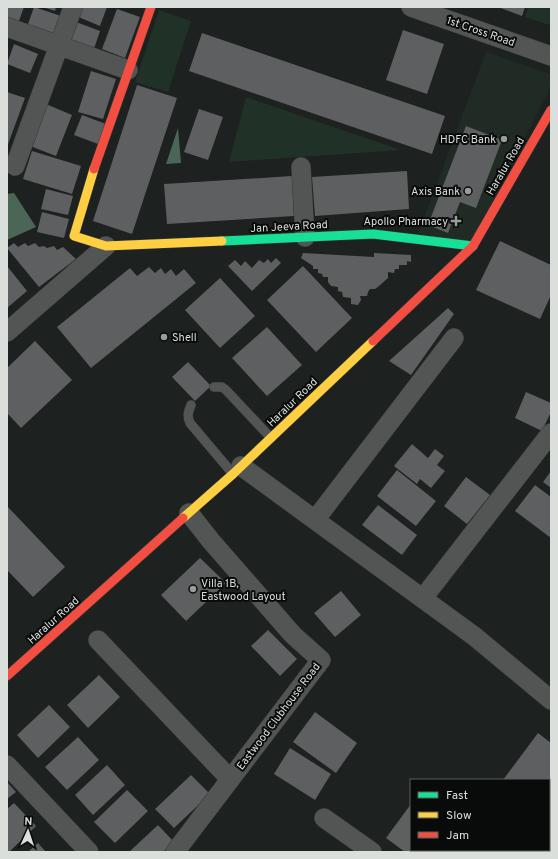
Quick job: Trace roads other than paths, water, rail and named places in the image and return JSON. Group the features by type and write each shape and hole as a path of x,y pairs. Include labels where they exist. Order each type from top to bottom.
{"street":[{"path":"15,166 73,7"},
{"path":"7,27 128,70 151,7"},
{"name":"1st Cross Road","path":"411,7 551,56"},
{"name":"Jan Jeeva Road","path":"128,70 91,177 74,236 106,246 373,234 473,246"},
{"name":"Haralur Road","path":"7,676 237,470 473,246 551,110"},
{"path":"301,167 305,237"},
{"path":"7,332 106,246"},
{"path":"315,520 454,338"},
{"path":"423,598 551,433"},
{"path":"237,470 315,520 423,598 474,636 551,700"},
{"name":"Eastwood Clubhouse Road","path":"175,852 321,660 293,635 211,541 189,513"},
{"path":"98,640 230,779"},
{"path":"7,765 89,852"},
{"path":"324,818 372,852"}],"lane":[{"path":"214,387 218,386 226,390 271,438"},
{"path":"191,405 188,413 190,423 237,470"}],"place":[{"name":"HDFC Bank","path":"504,139"},
{"name":"Axis Bank","path":"468,191"},
{"name":"Apollo Pharmacy","path":"456,221"},
{"name":"Shell","path":"164,337"},
{"name":"Villa 1B, Eastwood Layout","path":"193,589"}]}
